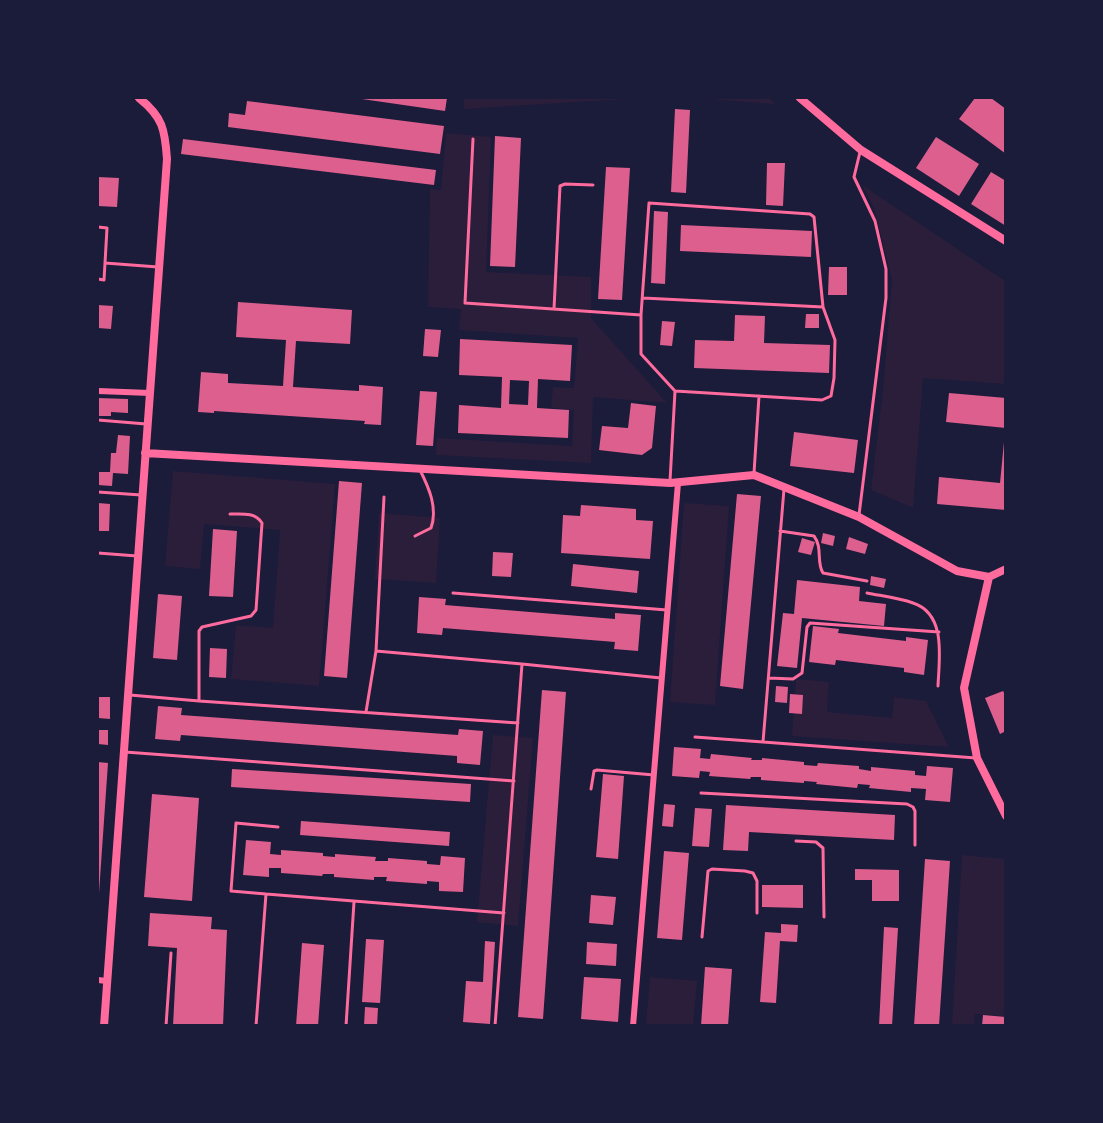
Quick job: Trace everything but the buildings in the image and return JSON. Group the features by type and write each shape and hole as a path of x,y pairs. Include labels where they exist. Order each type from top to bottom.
{"street":[{"path":"104,1026 136,556 146,453 167,159 165,130 149,106 139,98"},
{"path":"800,98 861,150 1005,242"},
{"path":"98,391 150,393"},
{"path":"146,453 674,483 754,475 859,517 957,571 989,577 1005,568"},
{"path":"633,1026 667,610 674,483"},
{"path":"989,577 964,688 978,758 1005,816"},
{"path":"98,981 107,981"}],"lane":[{"path":"472,139 465,303 641,315"},
{"path":"859,517 886,298 886,269 875,221 854,177 861,150"},
{"path":"554,309 560,186 566,184 593,185"},
{"path":"674,483 675,391 641,354 641,315 649,203 810,214 816,220 823,308 835,340 831,396 822,400 675,391"},
{"path":"98,227 108,228 104,280 98,279"},
{"path":"105,263 159,267"},
{"path":"643,298 823,308"},
{"path":"754,475 759,396"},
{"path":"98,420 147,424"},
{"path":"415,536 431,528 434,520 432,501 419,469"},
{"path":"763,742 784,486"},
{"path":"98,492 142,495"},
{"path":"366,712 376,651 384,497"},
{"path":"199,701 199,631 202,627 251,616 256,610 262,523 254,515 230,514"},
{"path":"780,531 814,536 820,546 820,565 823,573 867,581"},
{"path":"98,553 136,556"},
{"path":"453,593 667,610"},
{"path":"867,593 915,603 923,608 933,620 939,632 938,686"},
{"path":"769,678 793,679 802,673 807,627 810,623 939,632"},
{"path":"376,651 661,678"},
{"path":"495,1026 522,664"},
{"path":"128,694 518,723"},
{"path":"695,737 978,758"},
{"path":"124,752 514,781"},
{"path":"591,789 592,776 597,770 654,775"},
{"path":"701,793 907,804 915,811 915,845"},
{"path":"278,826 236,823 231,891 504,913"},
{"path":"796,841 816,842 824,848 824,917"},
{"path":"702,937 708,871 753,873 757,881 757,913"},
{"path":"256,1026 266,894"},
{"path":"346,1026 354,901"},
{"path":"166,1026 171,953"}],"shaded area":[{"path":"464,98 640,98 464,109"},
{"path":"697,98 769,98 775,104"},
{"path":"446,133 491,137 486,272 591,277 591,318 667,403 593,397 591,463 436,455 437,438 572,446 574,410 551,408 553,387 574,388 578,338 459,330 461,309 428,307 430,189 441,190"},
{"path":"862,185 1005,281 1005,384 923,378 913,508 871,490 883,390 892,280 874,208"},
{"path":"173,471 335,484 319,686 231,679 236,625 273,628 280,530 204,524 200,569 165,566"},
{"path":"684,503 729,506 715,705 670,702"},
{"path":"379,513 440,518 436,583 375,579"},
{"path":"796,679 829,682 827,712 892,718 894,697 926,701 949,747 792,736"},
{"path":"493,735 533,738 518,926 477,922"},
{"path":"962,855 1005,859 1005,1016 975,1014 974,1025 952,1025"},
{"path":"650,977 697,981 693,1025 646,1025"}]}
